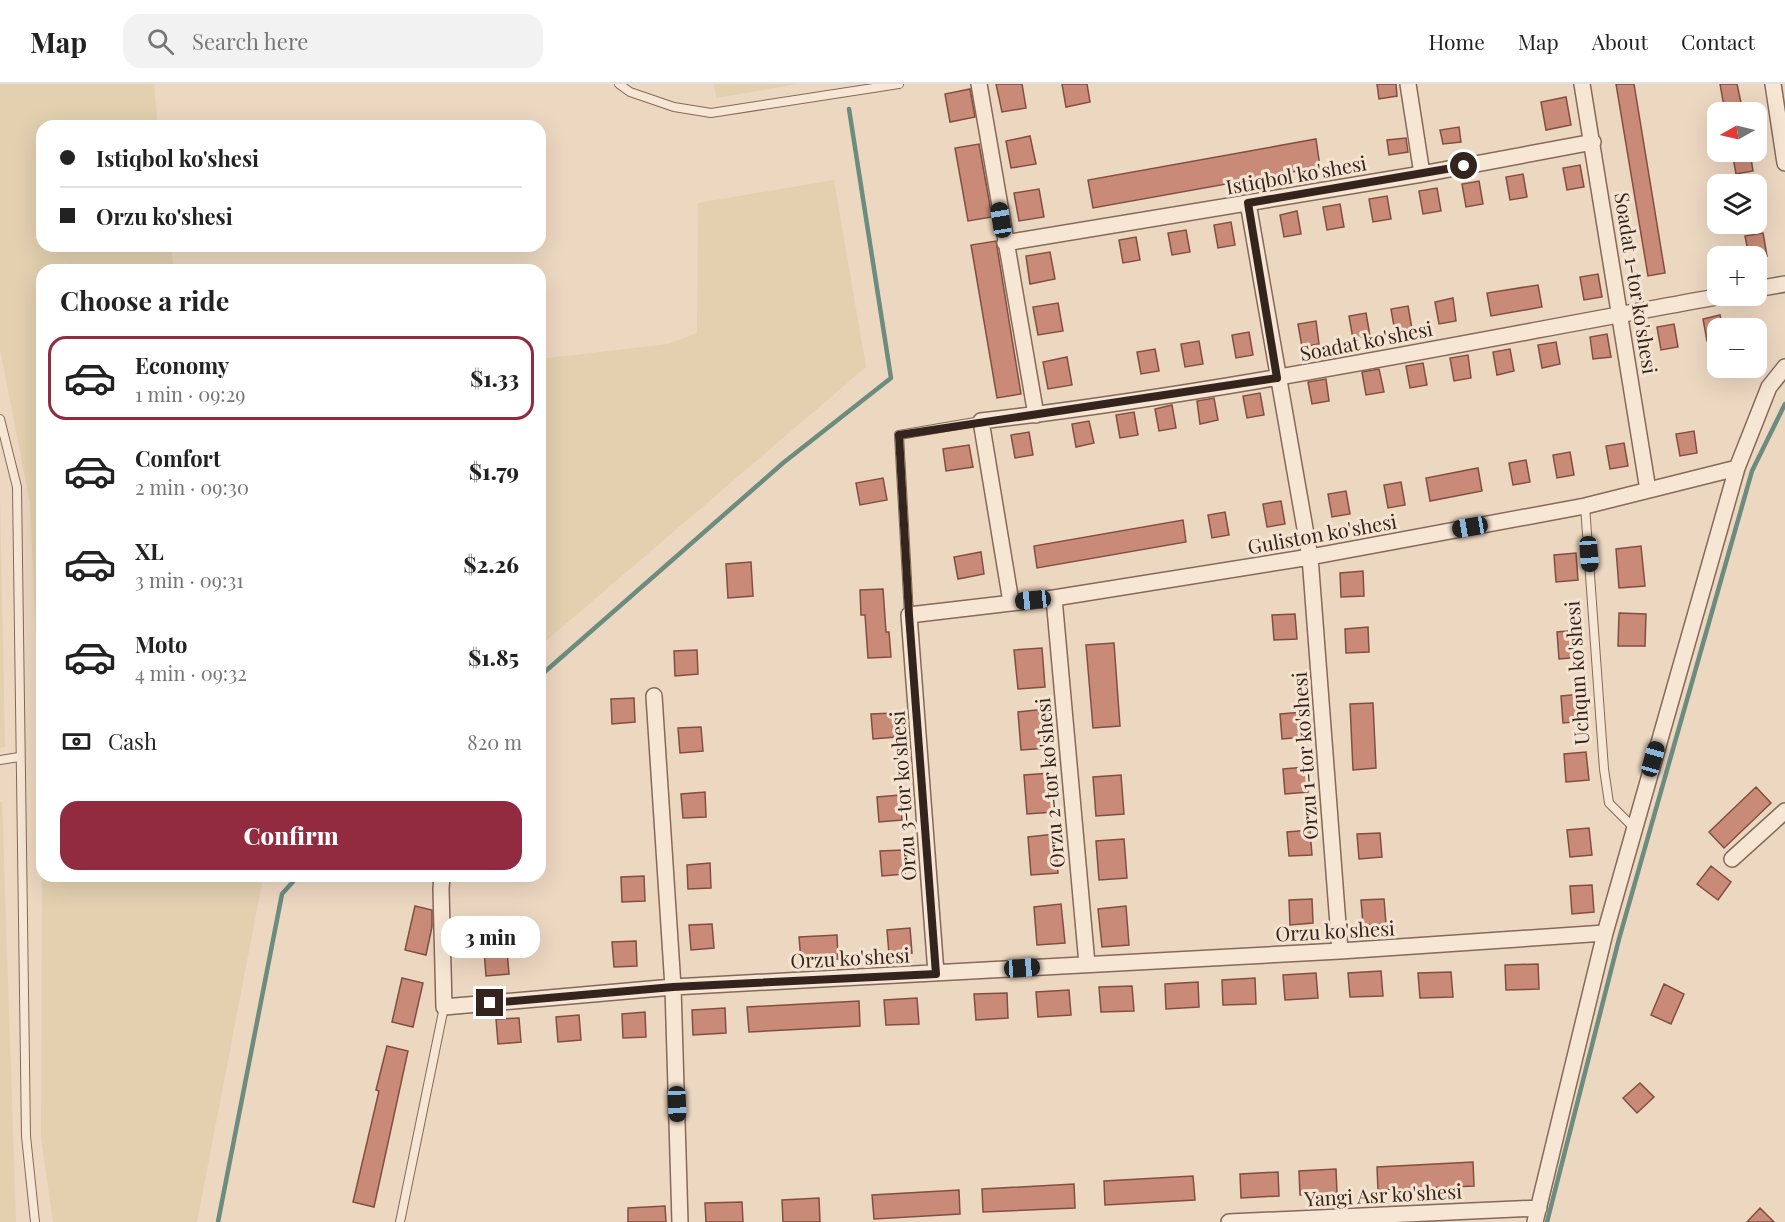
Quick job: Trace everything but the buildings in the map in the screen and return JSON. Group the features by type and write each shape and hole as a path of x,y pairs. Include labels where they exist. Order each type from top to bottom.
{"street":[{"path":"979,84 1036,415"},
{"path":"1408,84 1422,174"},
{"name":"Soadat 1-tor ko'shesi","path":"1582,84 1648,490"},
{"path":"1773,84 1785,163"},
{"name":"Istiqbol ko'shesi","path":"1005,243 1422,174 1593,142"},
{"name":"Orzu 1-tor ko'shesi","path":"1248,203 1310,557 1340,951"},
{"path":"1767,287 1785,284"},
{"name":"Soadat ko'shesi","path":"981,421 1036,415 1277,378 1707,299"},
{"path":"1537,1215 1633,827 1737,468 1769,387 1785,367"},
{"path":"981,421 1011,602"},
{"name":"Guliston ko'shesi","path":"909,615 1054,598 1310,557 1586,506 1737,468"},
{"name":"Orzu 2-tor ko'shesi","path":"1054,598 1087,964"},
{"name":"Orzu 3-tor ko'shesi","path":"909,615 936,974"},
{"path":"654,696 673,987 680,1222"},
{"path":"1732,860 1785,811"},
{"path":"442,882 444,1007"},
{"name":"Orzu ko'shesi","path":"444,1007 673,987 1340,951 1605,933"},
{"name":"Yangi Asr ko'shesi","path":"1229,1222 1537,1215"}],"lane":[{"path":"619,84 630,92 674,107 711,113 899,84"},
{"path":"0,419 17,487 26,1136 35,1222"},
{"path":"909,615 899,435 981,421"},
{"name":"Uchqun ko'shesi","path":"1586,506 1604,769 1609,803 1633,827"},
{"path":"0,760 19,757"},
{"path":"400,1222 444,1007"}],"shaded area":[{"path":"0,84 154,84 157,120 36,120 36,252 172,252 173,264 36,264 36,640 30,503 0,349"},
{"path":"714,84 797,84 716,98"},
{"path":"834,180 866,367 546,641 546,358 668,344 697,333 698,203"},
{"path":"0,497 5,747 0,748"},
{"path":"0,802 2,802 16,1222 0,1222"},
{"path":"42,882 263,882 197,1222 53,1222 41,1138"}],"waterway":[{"path":"546,671 783,463 891,378 849,109"},
{"path":"1547,1222 1619,939 1752,471 1785,404"},
{"path":"218,1222 282,894 293,882"}],"route":[{"path":"490,1003 673,987 936,974 909,615 899,435 1277,378 1248,203 1464,166"}]}
